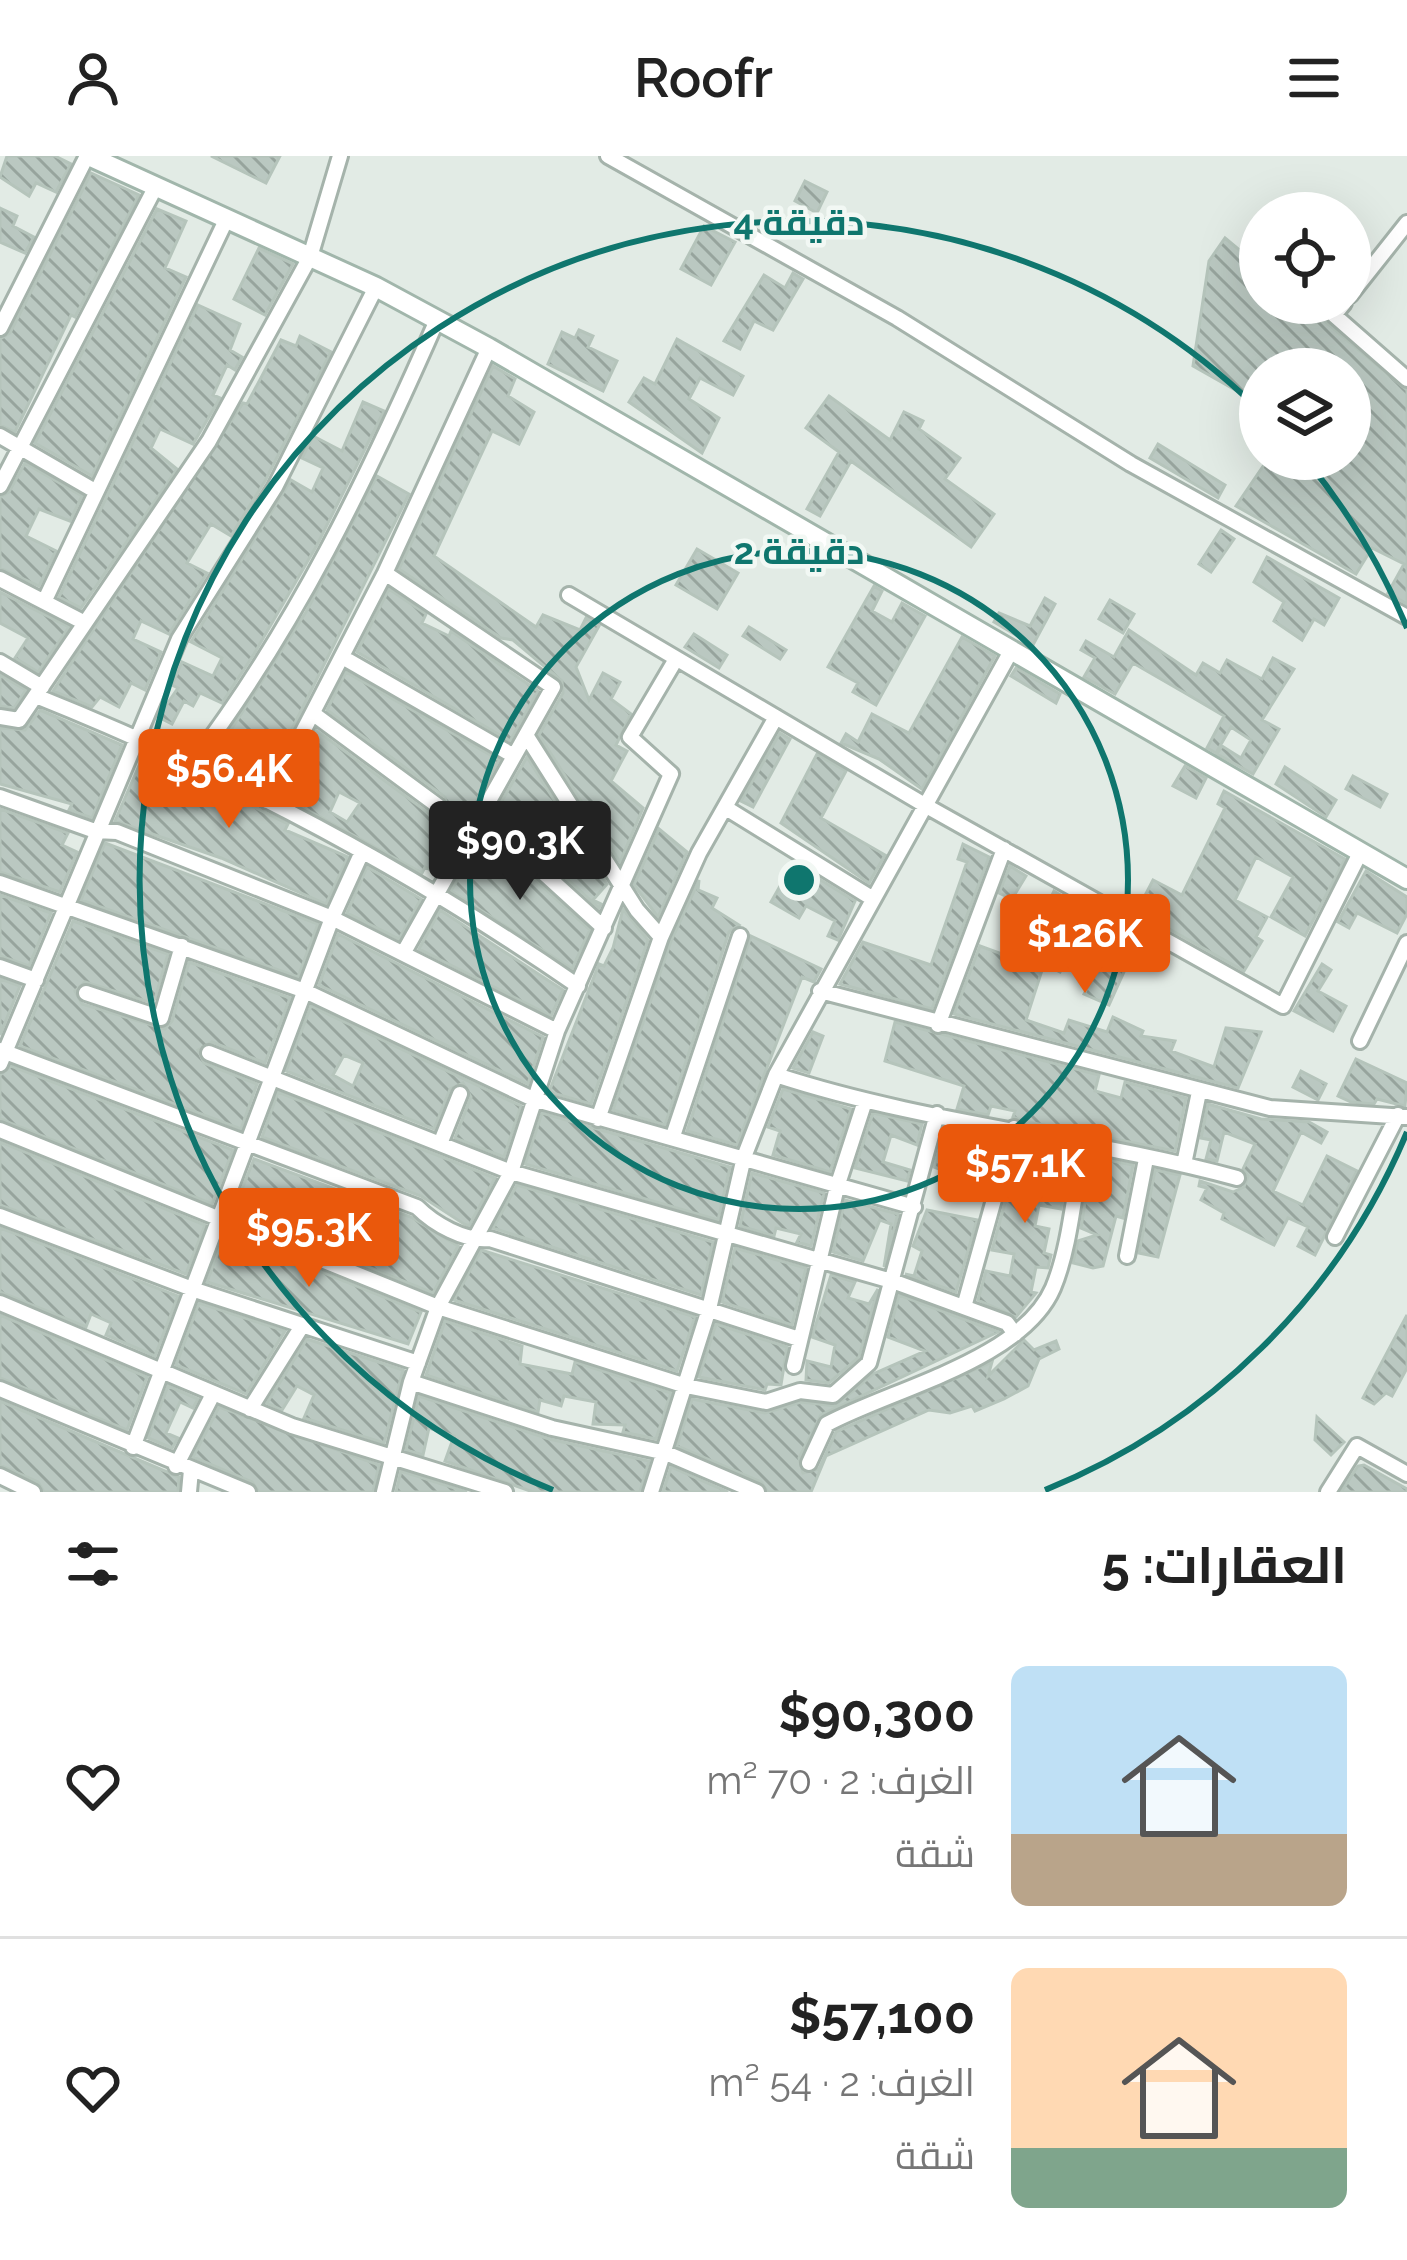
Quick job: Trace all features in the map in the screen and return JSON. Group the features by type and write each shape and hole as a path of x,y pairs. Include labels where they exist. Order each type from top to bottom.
{"street":[{"path":"0,328 88,156 376,287 489,348 782,513 1407,880"},
{"path":"0,717 20,720 209,441 310,257 340,156"},
{"path":"608,156 897,318 1131,464 1407,616"},
{"path":"0,486 156,186"},
{"path":"44,602 227,218"},
{"path":"1371,268 1407,223"},
{"path":"376,287 275,487 179,638 2,1056 417,1207 431,1220 478,1240 490,1239 799,1339"},
{"path":"191,765 233,710 316,576 369,476 436,320"},
{"path":"1344,324 1407,379"},
{"path":"267,801 386,573 489,348"},
{"path":"0,436 95,491"},
{"path":"386,573 554,687 404,952"},
{"path":"0,579 83,622"},
{"path":"569,595 928,807 1283,1006 1359,855"},
{"path":"651,1492 709,1309 744,1157 776,1075 870,897 928,807 1011,651"},
{"path":"344,658 514,756"},
{"path":"384,1492 411,1382 438,1306 511,1172 557,1031 671,774 630,737 676,659"},
{"path":"0,662 39,691 267,801 436,891 578,986"},
{"path":"315,715 437,806"},
{"path":"598,1119 661,938 776,717"},
{"path":"526,735 661,938"},
{"path":"0,797 100,831 117,832 332,918 557,1031"},
{"path":"726,808 870,897"},
{"path":"481,815 604,928"},
{"path":"938,1025 1004,849"},
{"path":"133,1447 332,918 362,852"},
{"path":"0,883 305,991 533,1099 914,1207"},
{"path":"673,1136 740,936"},
{"path":"1360,1041 1407,943"},
{"path":"86,993 160,1018 182,946"},
{"path":"0,968 36,980"},
{"path":"820,991 1270,1108 1403,1116 1335,1237"},
{"path":"209,1053 511,1172 895,1282 1007,1323 1015,1334"},
{"path":"776,1075 865,1104 1014,1128 1237,1178"},
{"path":"1184,1164 1199,1092"},
{"path":"440,1144 460,1094"},
{"path":"794,1366 837,1187 865,1104"},
{"path":"0,1130 438,1306 686,1386 766,1402 800,1391 833,1395 869,1364 937,1114"},
{"path":"964,1307 1014,1128"},
{"path":"809,1463 827,1424 1015,1334 1052,1290 1084,1142"},
{"path":"1126,1256 1146,1160"},
{"path":"0,1216 195,1290 418,1363"},
{"path":"0,1303 250,1409 505,1492"},
{"path":"250,1409 302,1326"},
{"path":"411,1382 552,1428 666,1453 758,1492"},
{"path":"0,1389 248,1492"},
{"path":"189,1492 183,1468 213,1394"},
{"path":"1328,1492 1357,1446 1407,1474"},
{"path":"0,1476 26,1490"}],"building":[{"path":"7,156 55,156 71,164 56,192 36,183 29,196 0,177"},
{"path":"211,156 280,156 266,183"},
{"path":"91,173 139,195 75,317 71,315 15,432 0,425 0,339 10,333"},
{"path":"805,181 827,192 817,213 795,201"},
{"path":"0,208 17,216 13,226 34,237 25,253 0,242"},
{"path":"157,209 186,221 165,268 186,277 92,476 35,443"},
{"path":"704,226 735,242 711,285 681,269"},
{"path":"1225,238 1239,250 1239,324 1328,324 1357,348 1239,348 1239,392 1193,366 1209,261"},
{"path":"259,248 293,264 265,315 234,299"},
{"path":"793,273 803,279 773,330 754,321 740,349 724,341 764,275 785,288"},
{"path":"198,305 240,324 230,350 242,357 235,370 227,365 213,395 220,398 193,444 160,429 151,448 177,469 81,608 59,597"},
{"path":"579,330 593,336 588,347 617,361 603,391 548,364 562,332 575,338"},
{"path":"300,336 331,352 265,481 231,536 211,524 187,563 207,573 169,634 141,621 133,639 161,652 145,690 131,683 119,707 100,697 92,707 53,691 243,403 247,404 281,340 296,346"},
{"path":"677,339 743,376 733,395 700,378 689,399 719,418 702,453 629,402 644,378 655,384"},
{"path":"1371,360 1407,390 1407,604 1388,593 1404,564 1372,548 1356,574 1236,506 1254,480 1371,480"},
{"path":"493,366 515,379 508,396 534,412 519,444 492,431 434,556 536,627 543,615 580,630 586,618 599,626 576,667 589,700 603,673 620,682 611,699 631,714 616,745 627,751 611,781 643,808 620,862 539,735 563,693 562,681 513,640 501,638 399,569"},
{"path":"829,396 890,440 904,412 923,421 919,429 960,458 945,479 994,514 971,547 851,461 820,516 807,509 839,452 806,428"},
{"path":"363,402 384,411 317,545 254,654 222,703 200,693 193,706 184,701 172,724 158,717 178,688 172,685 182,662 213,676 222,658 191,642 291,480 312,492 323,468 302,458 313,436 342,451"},
{"path":"1158,444 1225,485 1218,498 1150,458"},
{"path":"25,463 82,496 70,521 39,509 26,536 56,551 39,586 0,568 0,497 9,492"},
{"path":"377,476 409,494 289,735 282,731 272,750 279,754 262,786 211,761 306,612"},
{"path":"1221,530 1234,539 1211,572 1199,564"},
{"path":"697,549 738,573 717,609 676,585"},
{"path":"1267,557 1339,598 1324,625 1314,619 1302,640 1274,621 1284,602 1254,582"},
{"path":"874,586 882,591 872,611 892,622 902,603 925,616 876,705 853,692 858,683 828,667"},
{"path":"389,589 426,614 422,623 449,636 451,631 538,691 510,741 357,652"},
{"path":"0,592 69,627 38,672 15,658 28,638 0,623"},
{"path":"1045,598 1055,604 1033,645 994,622 999,613 1030,626"},
{"path":"1110,600 1134,614 1123,633 1099,619"},
{"path":"749,627 786,650 780,659 743,636"},
{"path":"1129,630 1196,675 1203,663 1220,673 1227,660 1262,679 1273,658 1294,669 1262,720 1279,729 1253,774 1217,754 1222,746 1241,758 1251,740 1231,727 1216,753 1207,748 1224,716 1133,663 1115,694 1084,677 1095,658 1081,650 1086,641 1114,657"},
{"path":"694,634 727,655 719,668 685,647"},
{"path":"962,637 995,656 922,789 879,759 841,743 846,734 858,742 872,714 909,733"},
{"path":"1016,668 1060,694 1056,703 1011,676"},
{"path":"346,672 499,760 436,873 425,867 422,873 282,796 316,730 431,815 448,812 445,797 327,710","holes":["339,792 360,803 347,822 330,812"]},
{"path":"0,675 26,690 14,708 0,706"},
{"path":"40,710 122,745 92,818 69,810 72,804 0,784 0,728 25,730"},
{"path":"780,733 790,739 753,807 741,801"},
{"path":"144,754 186,775 177,800 197,809 208,784 288,824 285,830 348,857 326,904 221,858 115,821"},
{"path":"817,754 846,771 821,818 885,855 869,883 781,823"},
{"path":"527,757 607,884 593,900 601,904 599,908 495,813"},
{"path":"1185,766 1206,778 1196,798 1173,786"},
{"path":"1285,767 1336,800 1326,817 1276,784"},
{"path":"1353,776 1387,794 1380,807 1346,789"},
{"path":"1224,791 1345,859 1305,936 1271,917 1293,877 1256,857 1235,900 1267,917 1256,937 1262,941 1244,971 1137,911 1153,880 1182,895 1225,808 1218,804"},
{"path":"0,809 68,833 62,845 77,852 60,892 0,872"},
{"path":"659,829 687,852 658,917 634,885"},
{"path":"484,833 590,930 572,969 451,891"},
{"path":"105,843 318,924 298,977 81,900"},
{"path":"963,844 989,857 932,1009 840,984 863,942 931,965 967,862 958,859"},
{"path":"793,863 855,901 838,940 828,936 835,921 806,906 799,918 771,902"},
{"path":"1010,866 1026,876 1012,899 999,893"},
{"path":"367,867 421,899 399,939 347,913"},
{"path":"1366,871 1407,897 1407,914 1397,933 1357,913 1349,928 1338,922"},
{"path":"699,880 698,890 717,898 712,908 739,925 729,932 665,1125 613,1110 671,941"},
{"path":"1054,891 1137,943 1109,1005 1084,994 1100,963 1072,948 1060,972 1044,964 1026,1020 1064,1033 1069,1020 1107,1032 1113,1017 1143,1031 1141,1036 1175,1041 1171,1051 1214,1067 1226,1028 1261,1032 1238,1088 954,1014 980,946 1021,961"},
{"path":"0,895 51,913 29,966 0,956"},
{"path":"623,909 648,940 591,1104 549,1092 599,964 604,966 613,948"},
{"path":"440,910 563,990 551,1016 419,949"},
{"path":"73,921 168,954 155,999 149,1002 85,982 75,991 82,1004 165,1029 172,1021 189,962 290,998 265,1063 212,1042 198,1050 204,1063 257,1084 241,1129 20,1046"},
{"path":"338,934 543,1037 528,1084 319,985"},
{"path":"751,936 821,969 814,982 802,977 737,1145 687,1131"},
{"path":"1322,964 1331,970 1318,991 1346,1006 1333,1031 1294,1011"},
{"path":"0,979 20,986 0,1035"},
{"path":"311,1006 521,1106 504,1157 455,1138 471,1097 463,1083 450,1089 434,1129 286,1071","holes":["344,1055 363,1063 353,1086 333,1075"]},
{"path":"895,1022 1099,1075 1095,1091 1121,1098 1125,1082 1186,1098 1175,1151 1023,1121 1013,1117 1015,1111 991,1106 988,1115 957,1109 964,1086 885,1061"},
{"path":"813,1032 823,1036 809,1073 793,1068"},
{"path":"1356,1059 1407,1083 1405,1106 1377,1099 1374,1104 1351,1102 1338,1096"},
{"path":"11,1066 233,1150 212,1204 0,1119 0,1075"},
{"path":"1301,1071 1326,1084 1318,1100 1293,1087"},
{"path":"783,1089 851,1109 830,1172 773,1155 780,1131 768,1127"},
{"path":"278,1092 495,1178 469,1226 421,1196 262,1137"},
{"path":"1208,1104 1261,1119 1309,1122 1327,1132 1321,1143 1301,1132 1273,1191 1303,1205 1327,1156 1357,1171 1315,1255 1298,1246 1308,1227 1288,1218 1274,1245 1222,1219 1224,1213 1201,1200 1207,1188 1199,1186 1200,1181 1233,1192 1244,1187 1248,1176 1243,1169 1255,1144 1224,1132 1217,1161 1206,1159 1211,1140 1201,1138"},
{"path":"542,1113 730,1167 718,1220 525,1164"},
{"path":"873,1113 922,1124 917,1145 891,1135 883,1162 910,1170 907,1181 855,1168"},
{"path":"945,1129 999,1140 986,1187 934,1167"},
{"path":"0,1142 205,1225 186,1274 0,1205"},
{"path":"1021,1144 1070,1153 1061,1209 1039,1205 1035,1226 1049,1229 1044,1253 1051,1255 1048,1268 1036,1267 1031,1292 1036,1293 1016,1317 978,1300 986,1271 1010,1276 1014,1254 992,1250"},
{"path":"1092,1157 1133,1165 1123,1218 1116,1216 1103,1266 1093,1268 1073,1263 1078,1241 1097,1235 1081,1228"},
{"path":"254,1159 411,1217 458,1246 433,1293 299,1239 305,1227 281,1216 275,1229 233,1212"},
{"path":"1155,1170 1180,1175 1158,1257 1139,1253"},
{"path":"752,1173 824,1193 811,1246 797,1242 801,1234 776,1228 774,1236 740,1226"},
{"path":"517,1185 713,1242 701,1295 493,1228"},
{"path":"845,1200 898,1214 884,1267 891,1224 880,1220 863,1261 833,1252"},
{"path":"927,1210 977,1220 956,1292 905,1274 914,1276 922,1251 913,1246"},
{"path":"0,1228 178,1296 155,1356 106,1335 111,1323 91,1314 86,1327 0,1292"},
{"path":"225,1233 421,1312 408,1344 207,1282"},
{"path":"735,1248 806,1268 792,1325 722,1302"},
{"path":"481,1250 695,1317 677,1371 454,1300"},
{"path":"831,1275 855,1282 848,1298 869,1304 878,1289 859,1357 829,1383 806,1380 807,1361 831,1367 835,1345 812,1337"},
{"path":"899,1295 998,1332 821,1415 799,1458 803,1473 819,1469 836,1432 992,1362 988,1376 1024,1340 1034,1350 1056,1341 1059,1349 1039,1359 1028,1386 1004,1399 975,1411 972,1406 950,1413 929,1410 826,1456 811,1492 768,1492 761,1482 677,1446 692,1399 765,1413 801,1402 835,1406 873,1374 925,1351 888,1337"},
{"path":"199,1303 285,1331 246,1394 176,1365"},
{"path":"0,1315 147,1377 127,1430 0,1378"},
{"path":"1407,1315 1407,1368 1392,1396 1386,1393 1374,1404 1363,1398"},
{"path":"445,1321 522,1346 520,1364 572,1374 575,1362 671,1393 656,1439 623,1432 625,1425 593,1424 596,1402 564,1396 561,1406 540,1400 538,1412 426,1375"},
{"path":"716,1324 787,1347 781,1385 767,1384 765,1390 699,1377"},
{"path":"307,1339 403,1370 384,1443 304,1418 314,1395 297,1386 282,1410 267,1403"},
{"path":"168,1386 198,1399 193,1408 180,1402 166,1433 178,1438 172,1448 148,1438"},
{"path":"419,1396 549,1439 649,1461 640,1492 533,1492 445,1461 454,1436 429,1428 423,1455 406,1450"},
{"path":"0,1401 179,1477 178,1492 44,1492 38,1482 0,1465"},
{"path":"219,1407 379,1465 373,1492 259,1492 252,1482 193,1457"},
{"path":"1317,1417 1344,1442 1331,1455 1315,1440"},
{"path":"1364,1465 1407,1492 1341,1492 1358,1466"},
{"path":"671,1467 728,1492 663,1492"},
{"path":"401,1471 467,1492 396,1492"}]}
